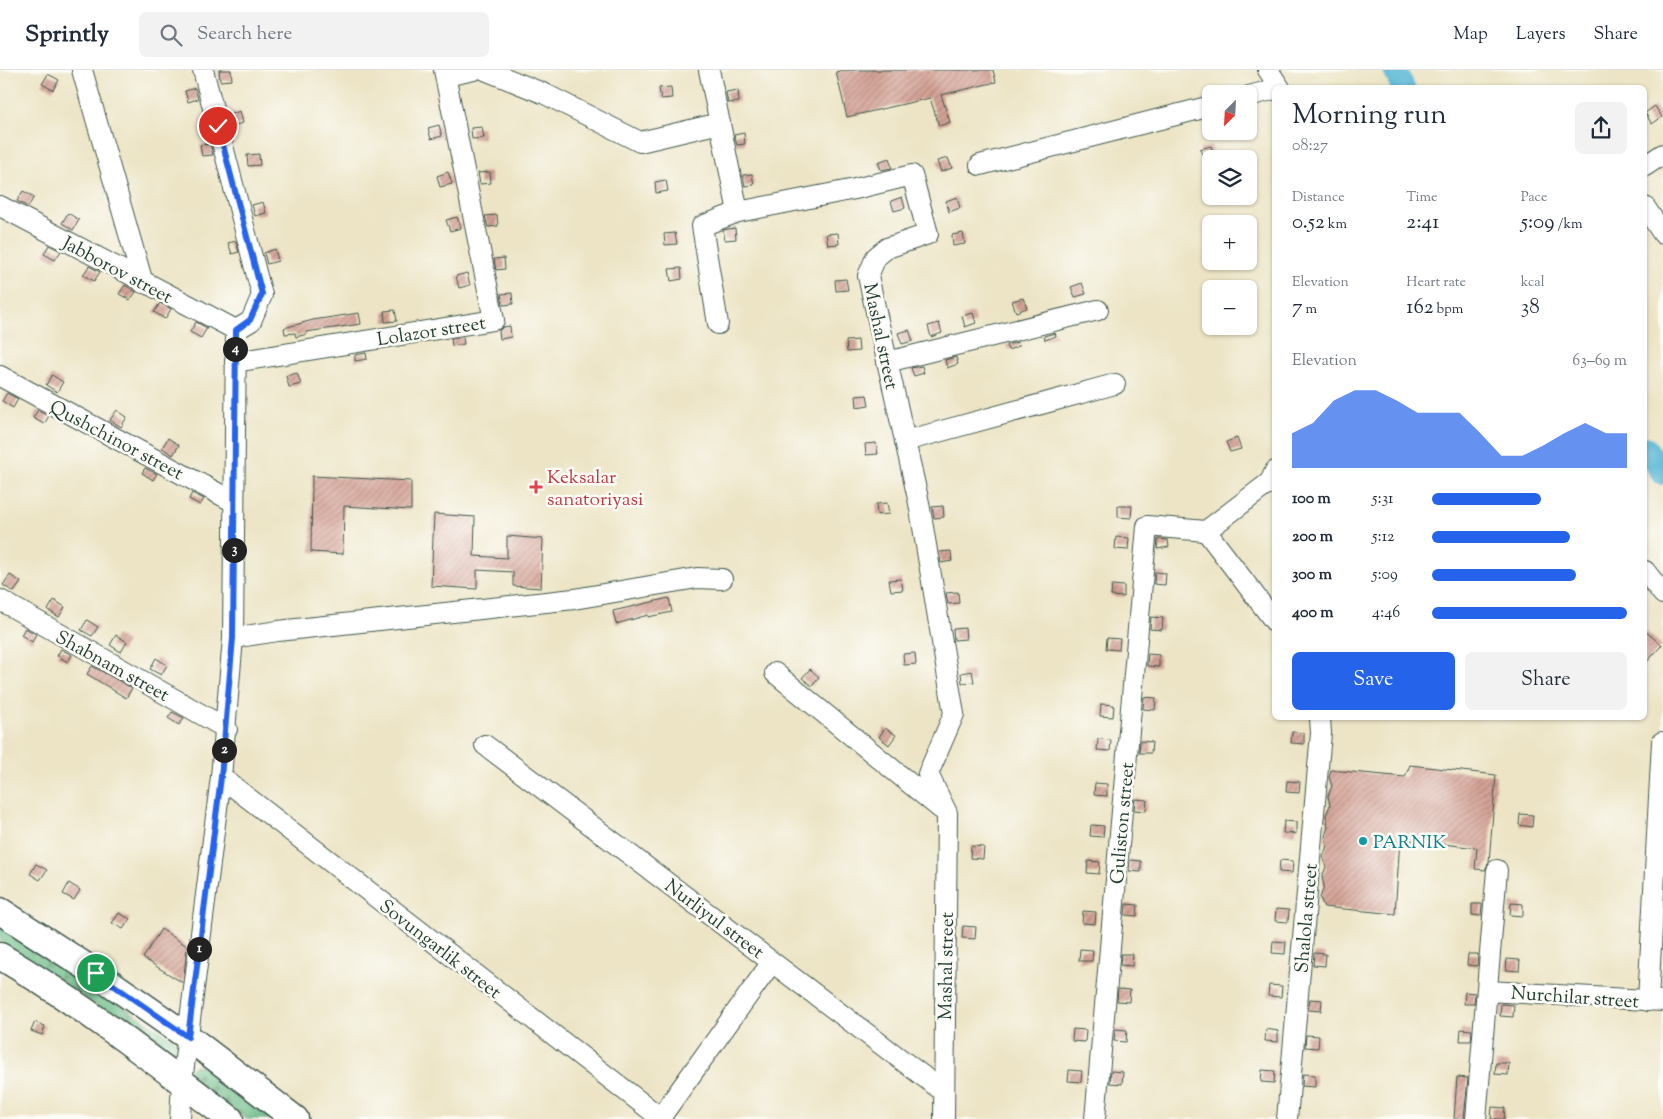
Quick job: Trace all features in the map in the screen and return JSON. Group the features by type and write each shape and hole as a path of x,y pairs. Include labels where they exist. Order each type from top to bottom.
{"main road":[{"path":"0,911 96,973 188,1037 295,1119"},
{"path":"0,956 41,981 182,1082 230,1119"}],"street":[{"path":"66,70 83,75 143,283"},
{"path":"180,1119 182,1082 227,729 233,638 236,330 250,320 262,294 203,70"},
{"path":"445,73 474,70"},
{"path":"485,70 545,94 640,142 720,123"},
{"path":"709,70 738,212 702,226 718,324"},
{"path":"1268,70 1278,85"},
{"name":"Lolazor street","path":"235,362 494,320 445,73"},
{"path":"1258,94 1272,90"},
{"path":"980,165 1202,108"},
{"path":"1647,165 1663,154"},
{"name":"Mashal street","path":"738,212 912,176 928,234 887,248 876,257 868,276 919,502 954,714 928,774 947,813 944,1119"},
{"name":"Jabborov street","path":"0,206 143,283 236,330"},
{"path":"1647,210 1663,234"},
{"path":"887,362 1098,310"},
{"name":"Qushchinor street","path":"0,376 234,502"},
{"path":"905,441 1115,384"},
{"path":"1272,478 1270,482 1206,531 1272,618"},
{"name":"Guliston street","path":"1094,1119 1147,526 1206,531"},
{"path":"1647,574 1663,594"},
{"path":"233,638 278,631 574,599 697,578 722,579"},
{"name":"Shabnam street","path":"0,600 227,729"},
{"path":"775,673 947,813"},
{"name":"Shalola street","path":"1287,1119 1321,733 1320,720"},
{"path":"1656,1001 1662,742"},
{"name":"Nurliyul street","path":"485,744 944,1092"},
{"name":"Sovungarlik street","path":"221,777 661,1118"},
{"path":"1476,1119 1497,870"},
{"path":"661,1118 772,962"},
{"name":"Nurchilar street","path":"1487,991 1656,1001"}],"green space":[{"path":"0,926 178,1042 177,1054 172,1057 168,1056 28,958 0,942"},
{"path":"195,1065 207,1068 275,1119 246,1119 196,1081 190,1070"}],"building":[{"path":"219,70 231,70 232,80 220,81"},
{"path":"843,70 993,70 996,82 941,95 950,122 939,126 930,98 847,117 836,72"},
{"path":"48,74 59,80 53,90 42,84"},
{"path":"671,87 672,98 661,99 659,88"},
{"path":"195,88 198,99 188,102 185,91"},
{"path":"738,90 739,102 728,103 726,92"},
{"path":"1655,106 1662,117 1652,124 1647,116 1647,112"},
{"path":"240,111 243,123 232,126 229,115"},
{"path":"439,125 442,136 431,139 428,128"},
{"path":"482,127 484,138 472,139 471,128"},
{"path":"744,133 745,144 737,145 734,135"},
{"path":"210,144 213,155 202,156 200,145"},
{"path":"1211,146 1213,150 1202,150 1202,154 1200,149"},
{"path":"259,154 260,165 248,166 247,155"},
{"path":"889,158 892,168 881,170 878,162"},
{"path":"948,158 952,168 941,172 937,161"},
{"path":"448,172 452,184 440,187 437,176"},
{"path":"490,172 491,183 480,184 478,173"},
{"path":"752,174 754,185 745,186 743,175"},
{"path":"666,180 668,191 656,193 655,182"},
{"path":"23,191 34,197 28,207 17,201"},
{"path":"902,197 905,208 894,211 891,201"},
{"path":"957,197 960,208 949,212 946,201"},
{"path":"263,202 266,213 255,216 252,205"},
{"path":"68,213 79,220 73,230 62,223"},
{"path":"497,215 498,226 488,227 485,216"},
{"path":"457,217 461,228 450,231 446,220"},
{"path":"735,228 736,239 725,240 723,230"},
{"path":"675,233 677,244 665,245 664,234"},
{"path":"838,233 839,244 828,245 826,234"},
{"path":"963,233 965,244 953,246 952,235"},
{"path":"236,241 239,252 232,254 228,243"},
{"path":"49,245 61,251 55,260 44,254"},
{"path":"275,249 278,261 267,264 264,253"},
{"path":"504,258 505,269 496,270 494,259"},
{"path":"89,266 100,272 94,281 83,275"},
{"path":"681,268 682,279 671,281 669,269"},
{"path":"467,273 470,285 459,288 456,276"},
{"path":"846,279 848,290 836,291 835,280"},
{"path":"1082,283 1086,294 1075,297 1071,287"},
{"path":"125,285 136,292 130,300 119,294"},
{"path":"512,293 513,304 503,305 501,294"},
{"path":"1023,298 1027,308 1016,312 1012,301"},
{"path":"160,303 171,309 165,319 154,312"},
{"path":"395,310 397,321 385,322 384,311"},
{"path":"359,313 361,324 306,332 307,334 296,337 295,333 285,334 284,328 313,320"},
{"path":"973,313 976,323 965,327 962,316"},
{"path":"196,322 207,328 201,338 190,332"},
{"path":"939,323 942,333 931,337 928,326"},
{"path":"510,326 511,337 500,339 499,331 503,327"},
{"path":"909,330 913,341 902,344 898,333"},
{"path":"1055,333 1056,336 1045,340 1044,336"},
{"path":"463,337 464,344 452,346 451,339"},
{"path":"858,340 859,351 847,352 846,341"},
{"path":"1018,342 1019,346 1008,350 1006,345"},
{"path":"366,353 367,359 355,361 355,355"},
{"path":"956,357 958,364 947,368 945,360"},
{"path":"922,366 924,373 914,376 911,368"},
{"path":"297,373 301,384 289,387 286,376"},
{"path":"52,375 63,382 57,392 46,385"},
{"path":"7,393 18,399 13,408 2,401"},
{"path":"867,395 869,405 857,407 856,396"},
{"path":"38,410 49,416 44,424 33,418"},
{"path":"117,410 127,417 121,427 110,420"},
{"path":"168,438 179,445 173,455 162,448"},
{"path":"1237,438 1241,449 1230,452 1226,442"},
{"path":"876,443 878,454 866,455 865,444"},
{"path":"145,468 157,474 153,480 142,473"},
{"path":"312,476 411,481 411,510 344,506 343,554 311,552"},
{"path":"192,493 204,499 200,505 189,499"},
{"path":"887,503 889,514 877,515 876,504"},
{"path":"943,506 944,517 934,518 932,507"},
{"path":"1118,506 1132,506 1131,518 1118,517"},
{"path":"434,514 475,517 474,556 507,558 507,536 543,539 541,588 513,586 513,572 477,570 477,589 431,586"},
{"path":"1116,537 1129,538 1128,550 1115,549"},
{"path":"1158,539 1168,540 1169,547 1157,549"},
{"path":"951,551 952,561 941,563 939,552"},
{"path":"1155,572 1166,573 1165,585 1154,584"},
{"path":"10,575 21,582 14,592 3,585"},
{"path":"901,579 903,590 891,591 889,580"},
{"path":"1112,585 1124,586 1124,597 1111,596"},
{"path":"958,592 959,603 948,604 946,593"},
{"path":"669,598 672,612 648,617 648,615 616,624 613,611"},
{"path":"54,600 65,607 59,617 48,610"},
{"path":"1151,617 1163,618 1162,630 1150,629"},
{"path":"87,620 98,627 92,636 81,630"},
{"path":"25,628 36,634 32,642 21,635"},
{"path":"965,628 966,639 954,640 953,629"},
{"path":"1647,633 1662,645 1647,662"},
{"path":"116,635 127,642 121,652 110,645"},
{"path":"1107,638 1120,639 1119,650 1106,649"},
{"path":"61,649 72,655 68,662 57,656"},
{"path":"915,653 916,664 904,665 903,654"},
{"path":"1148,654 1159,655 1159,667 1147,666"},
{"path":"156,658 167,665 161,675 150,669"},
{"path":"92,666 132,688 126,698 87,674"},
{"path":"810,669 819,677 812,686 802,678"},
{"path":"972,671 974,682 962,683 961,673"},
{"path":"1144,697 1156,698 1155,710 1143,709"},
{"path":"1101,704 1114,705 1113,717 1100,716"},
{"path":"172,712 184,718 179,725 168,718"},
{"path":"885,728 896,735 889,745 879,737"},
{"path":"1292,732 1304,733 1304,744 1291,743"},
{"path":"1098,739 1111,740 1110,751 1097,750"},
{"path":"1140,741 1152,742 1151,753 1139,753"},
{"path":"1410,765 1496,775 1489,862 1485,870 1475,869 1477,848 1400,839 1395,914 1324,907 1320,898 1324,886 1322,877 1326,867 1323,857 1327,846 1325,837 1328,826 1326,815 1330,805 1328,796 1332,786 1329,777 1331,770 1405,777"},
{"path":"1287,781 1300,782 1299,793 1286,792"},
{"path":"1095,783 1107,784 1107,796 1094,795"},
{"path":"1135,799 1147,800 1146,811 1134,810"},
{"path":"1520,814 1533,815 1532,827 1519,825"},
{"path":"1284,821 1296,822 1296,834 1283,833"},
{"path":"1091,825 1104,826 1103,837 1090,836"},
{"path":"971,846 984,847 983,859 970,858"},
{"path":"1130,860 1141,861 1141,872 1129,871"},
{"path":"1280,860 1293,861 1292,873 1279,872"},
{"path":"1088,861 1100,862 1099,874 1087,873"},
{"path":"36,864 47,870 40,880 30,874"},
{"path":"69,883 80,890 74,900 63,894"},
{"path":"1511,903 1523,904 1523,916 1510,915"},
{"path":"1126,904 1138,905 1137,916 1125,915"},
{"path":"1472,904 1482,904 1481,916 1472,915"},
{"path":"1276,909 1289,910 1288,922 1275,921"},
{"path":"1083,911 1096,912 1095,924 1082,923"},
{"path":"119,913 130,919 123,929 112,923"},
{"path":"963,926 976,927 975,939 962,938"},
{"path":"161,929 187,946 183,983 143,958"},
{"path":"1273,941 1286,942 1285,954 1272,953"},
{"path":"1080,949 1093,950 1092,961 1079,961"},
{"path":"1314,953 1326,954 1325,966 1313,965"},
{"path":"1121,954 1133,954 1132,966 1120,965"},
{"path":"1468,954 1478,954 1477,966 1467,965"},
{"path":"1507,959 1520,960 1519,971 1506,970"},
{"path":"1269,985 1282,986 1281,997 1268,996"},
{"path":"1118,989 1130,990 1129,1002 1117,1001"},
{"path":"1465,992 1475,993 1474,1004 1464,1004"},
{"path":"1310,999 1322,1000 1321,1011 1308,1010"},
{"path":"1501,1004 1514,1005 1513,1017 1500,1016"},
{"path":"35,1022 45,1026 42,1035 31,1031"},
{"path":"1073,1029 1086,1030 1085,1042 1072,1041"},
{"path":"1115,1029 1127,1030 1126,1042 1114,1041"},
{"path":"1266,1029 1278,1031 1278,1042 1265,1041"},
{"path":"1461,1029 1472,1030 1471,1041 1460,1041"},
{"path":"1306,1035 1319,1036 1318,1048 1305,1047"},
{"path":"1496,1063 1509,1063 1508,1075 1495,1074"},
{"path":"1069,1070 1082,1071 1081,1082 1068,1081"},
{"path":"1262,1070 1275,1071 1274,1083 1261,1082"},
{"path":"1111,1071 1123,1072 1122,1084 1110,1083"},
{"path":"1303,1074 1315,1075 1315,1087 1302,1086"},
{"path":"1457,1077 1468,1078 1464,1119 1454,1119"},
{"path":"1492,1107 1505,1108 1504,1119 1491,1119"}],"waterway":[{"path":"1395,70 1402,85"},
{"path":"1647,451 1663,473"}],"place":[{"name":"Keksalar sanatoriyasi","path":"536,487"},
{"name":"PARNIK","path":"1363,841"}],"route":[{"path":"96,973 188,1037 227,729 233,638 236,330 250,320 262,294 218,126"}]}
